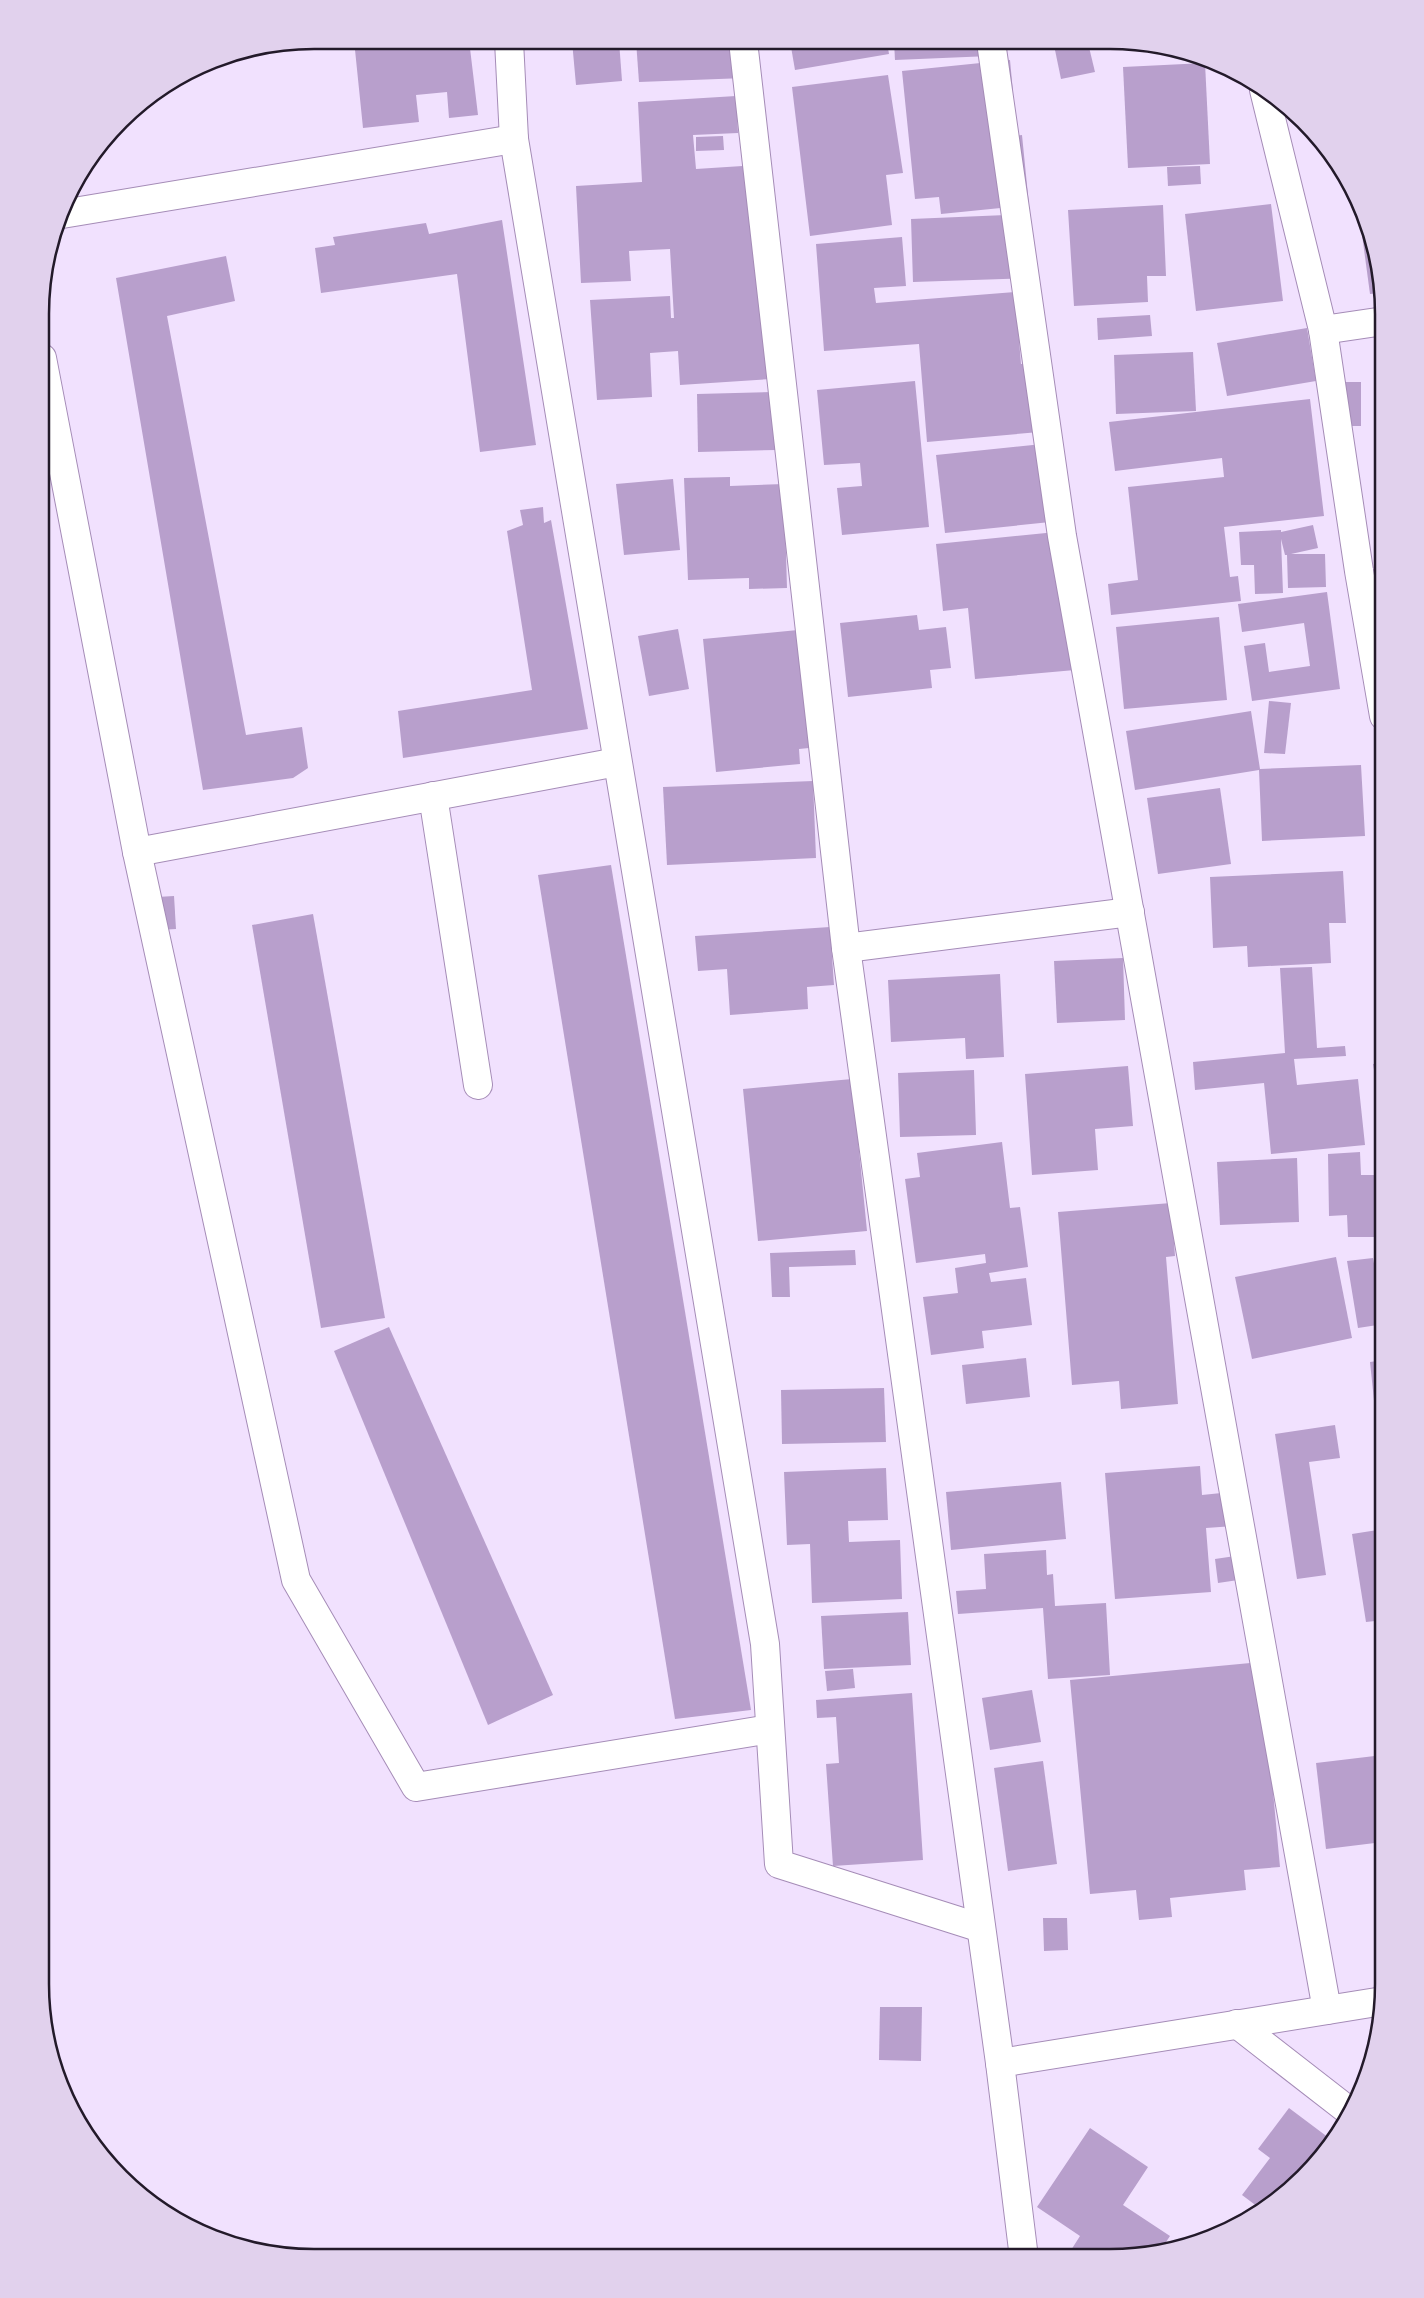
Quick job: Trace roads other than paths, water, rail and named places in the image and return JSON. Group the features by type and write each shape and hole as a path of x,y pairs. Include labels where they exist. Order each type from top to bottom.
{"street":[{"path":"509,49 514,138 765,1644 779,1864 981,1928"},
{"path":"745,49 846,948 1000,2063 1023,2249"},
{"path":"992,49 1062,536 1326,2010"},
{"path":"1267,101 1323,330 1359,571 1375,664"},
{"path":"69,213 514,138"},
{"path":"1323,330 1375,322"},
{"path":"49,394 137,852 296,1580 416,1787 770,1729"},
{"path":"137,852 618,762"},
{"path":"434,796 478,1085"},
{"path":"846,948 1130,912"},
{"path":"1000,2063 1375,2002"},
{"path":"1237,2024 1345,2108"}]}
